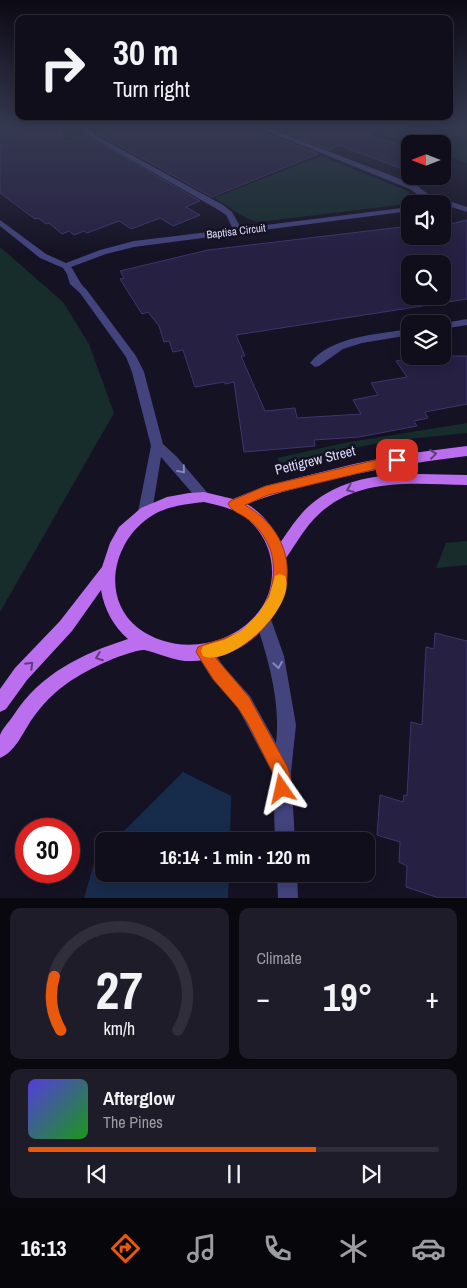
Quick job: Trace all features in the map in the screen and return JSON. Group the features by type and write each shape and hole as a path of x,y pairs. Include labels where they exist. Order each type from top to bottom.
{"main road":[{"name":"Pettigrew Street","path":"234,504 266,490 354,469 397,460 467,451"},
{"path":"279,556 314,511 350,487 375,480 402,478 467,480"},
{"path":"204,497 234,504 254,516 270,534 279,556 281,577 276,599 264,619 248,635 227,646 203,652 173,652 145,642 122,623 109,598 107,571 113,548 126,528 145,512 164,503 183,498 204,497"},
{"path":"0,703 21,674 66,626 107,571"},
{"path":"0,749 9,740 28,709 53,682 98,656 145,642"}],"street":[{"path":"153,169 220,206 230,214 238,230"},
{"path":"367,169 413,187 424,195"},
{"path":"451,204 467,210"},
{"name":"Baptisa Circuit","path":"66,266 118,247 401,210"},
{"path":"0,222 43,256 66,266 76,284 131,356 138,372 157,446 145,512"},
{"path":"451,325 467,322"},
{"path":"315,363 339,347 360,340 401,333"},
{"path":"157,446 173,460 204,497"},
{"path":"264,619 276,656 287,725 282,772 285,832"},
{"path":"203,652 219,674 244,702 282,772"},
{"path":"287,882 288,898"}],"green space":[{"path":"288,169 353,169 407,191 412,195 401,195 401,205 259,222 241,215 214,198"},
{"path":"0,247 63,302 89,344 114,413 0,612"},
{"path":"467,423 467,433 389,441 280,463 277,458 344,443"},
{"path":"467,541 467,565 436,568 446,543"}],"water":[{"path":"183,772 231,796 230,832 123,832"},
{"path":"95,860 95,882 229,882 228,898 84,898"}],"building":[{"path":"0,169 145,169 200,201 186,207 200,215 173,226 160,218 131,229 119,221 87,233 84,231 74,235 69,231 62,234 49,223 46,224 38,218 35,219 0,193"},
{"path":"161,169 281,169 212,197"},
{"path":"467,220 467,299 451,301 451,255 401,255 401,305 428,305 236,335 245,356 241,356 265,411 295,408 297,418 361,414 353,400 378,395 371,383 407,377 396,361 401,360 401,365 451,365 451,356 467,356 467,404 425,412 428,418 414,421 417,426 359,437 314,440 315,446 244,452 234,382 195,387 183,350 173,352 169,341 164,342 159,326 148,312 142,314 120,279 124,278 120,271 208,250 401,227 401,245 451,245 451,224"},
{"path":"435,633 467,641 467,898 439,898 406,887 407,866 399,862 400,842 377,835 380,795 403,802 404,795 407,796 411,722 422,725 426,647 434,649"}],"slow traffic":[{"path":"208,651 227,646 248,635 264,619 276,599 280,580"}],"route":[{"path":"282,789 282,772 261,731 244,702 219,674 203,652 227,646 248,635 264,619 276,599 281,577 279,556 270,534 254,516 234,504 266,490 397,460"}]}
